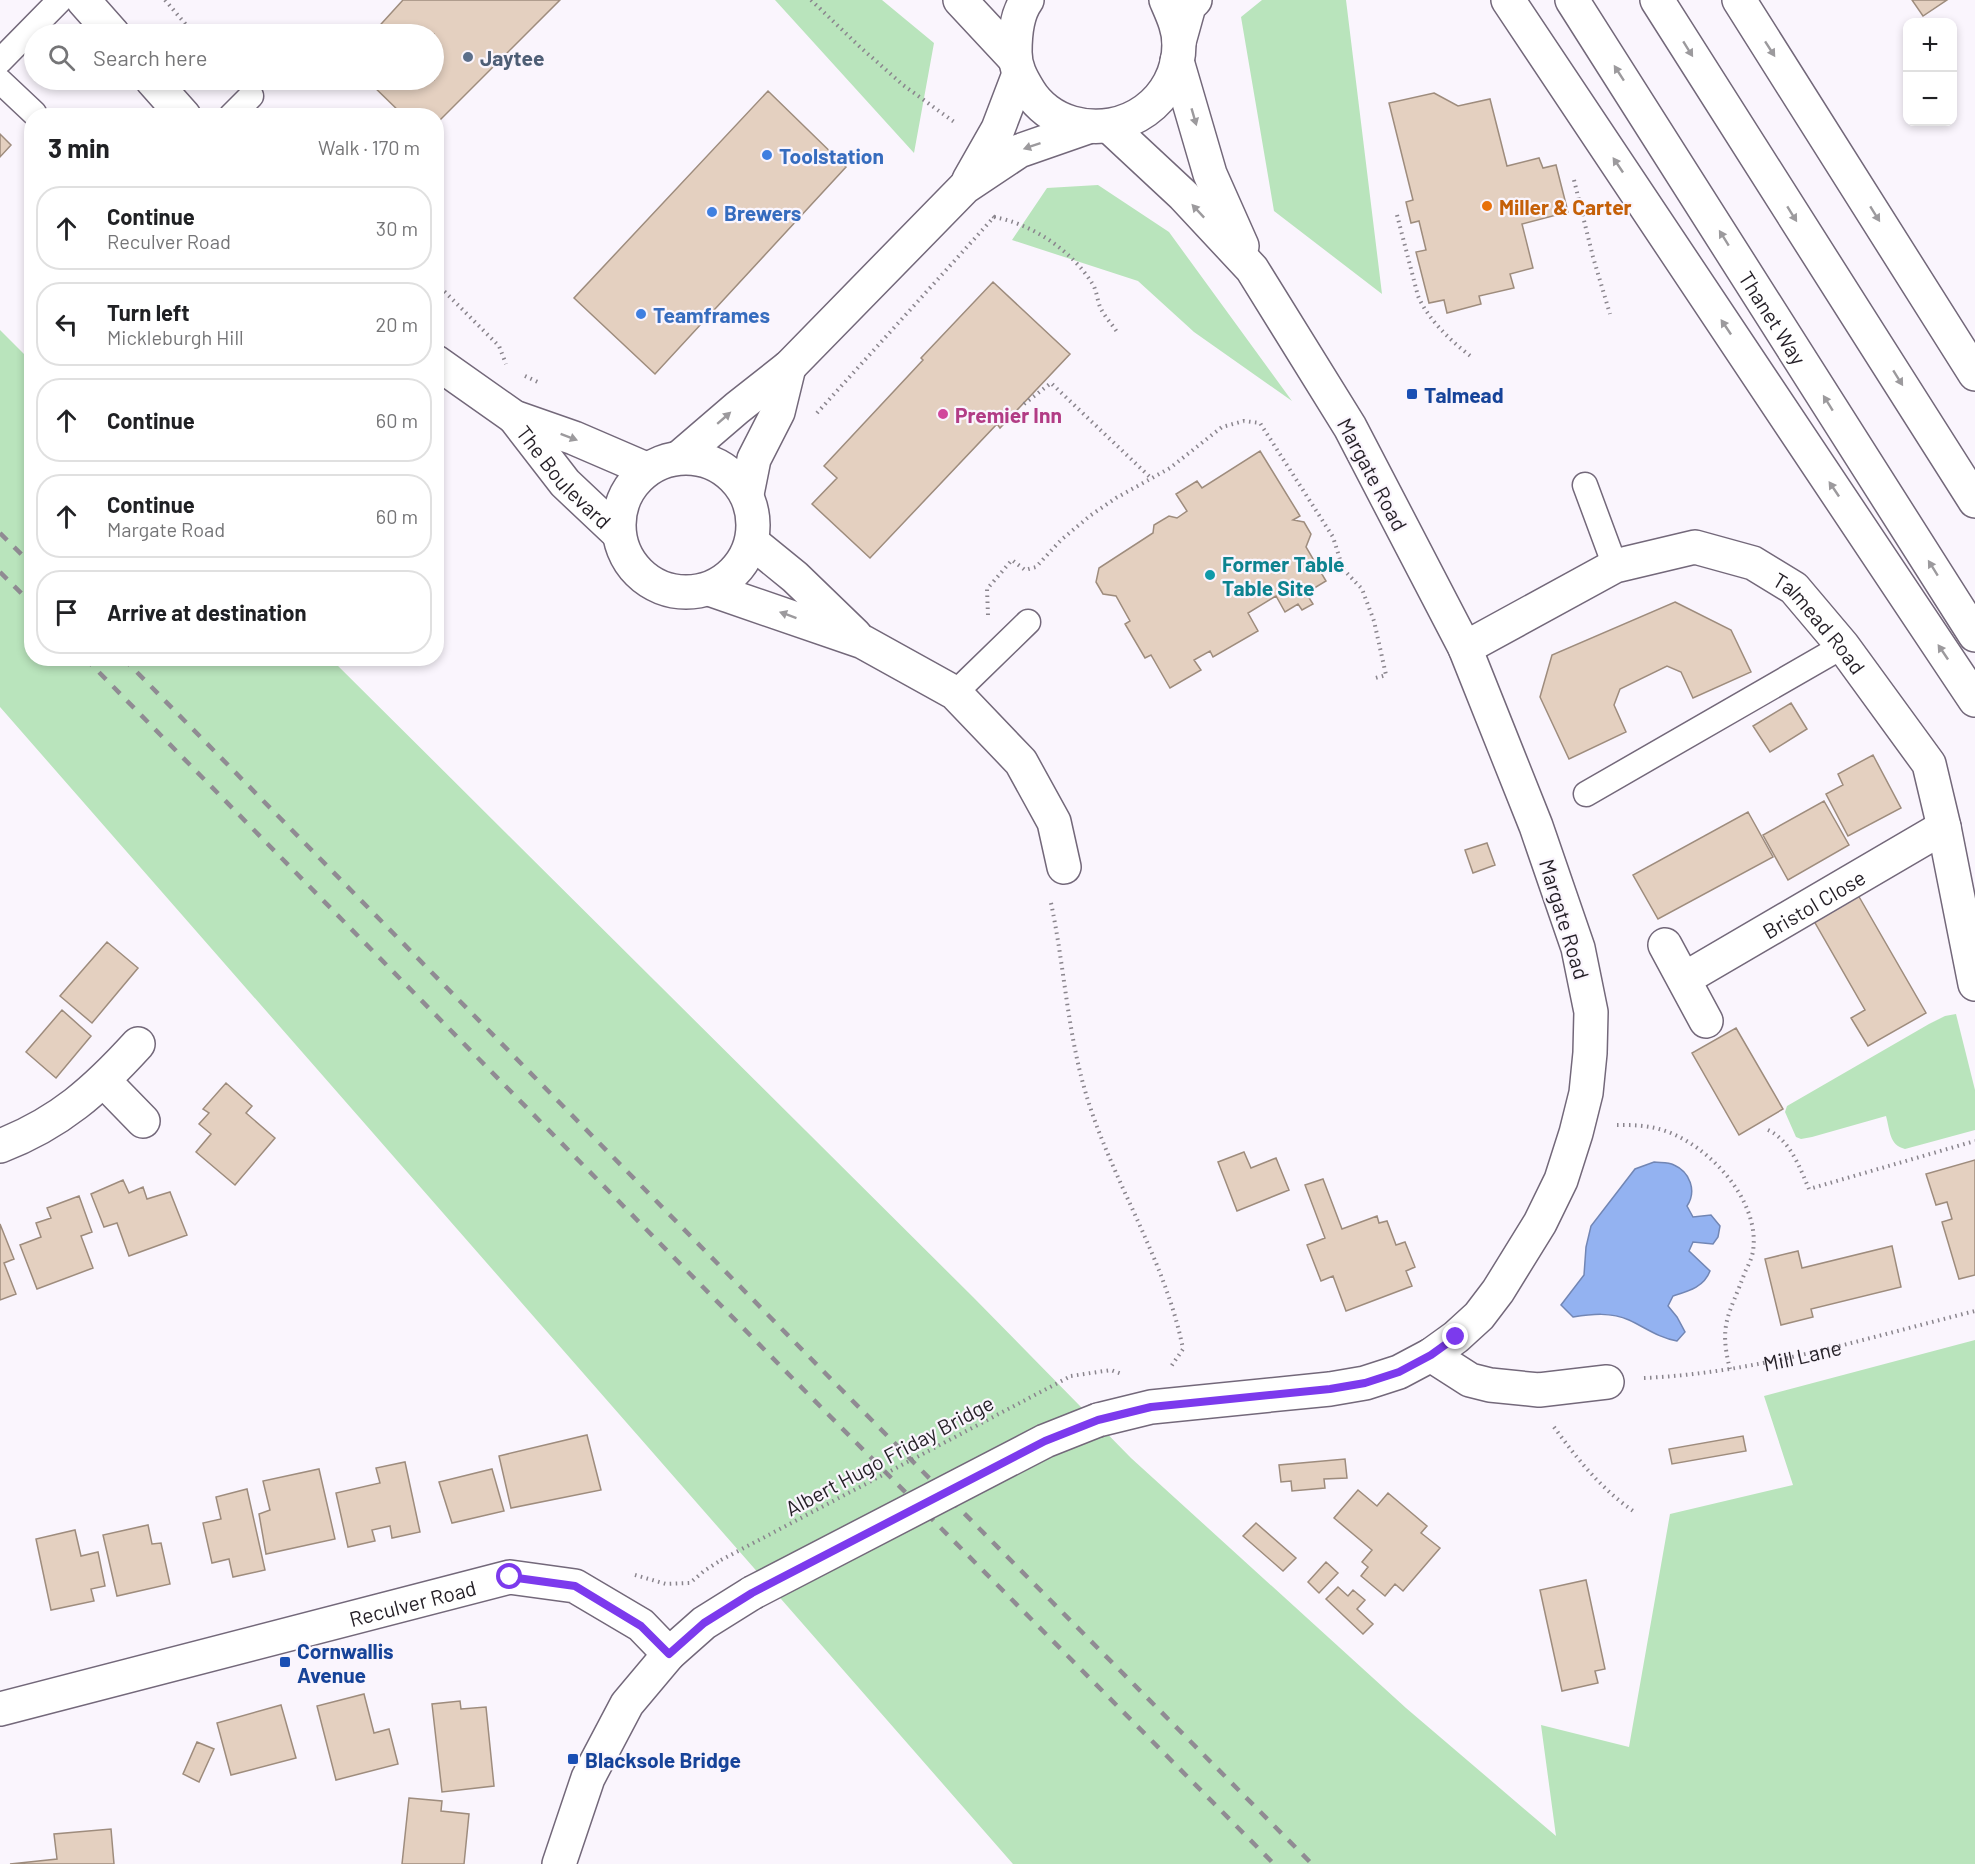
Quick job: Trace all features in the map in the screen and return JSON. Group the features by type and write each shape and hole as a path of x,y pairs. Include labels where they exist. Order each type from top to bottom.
{"main road":[{"path":"84,0 104,24"},
{"path":"960,0 1017,67 1034,100 1058,119 1099,127"},
{"path":"965,187 998,129 1017,67 1015,31 1023,5 1027,0"},
{"name":"Margate Road","path":"559,1864 588,1778 627,1704 669,1654 704,1623 752,1593 1045,1441 1098,1420 1148,1394 1330,1389 1365,1383 1399,1372 1431,1355 1479,1316 1498,1291 1540,1223 1561,1180 1586,1093 1590,1053 1591,1012 1578,948 1536,826 1465,648 1350,427 1252,269 1210,174 1178,52 1175,20 1166,0"},
{"path":"680,456 707,460 730,474 747,494 754,526 752,542 736,571 709,589 685,593 662,588 640,576 625,556 618,533 619,509 629,487 646,469 680,456 789,367 965,187 1019,151 1134,119 1154,104 1169,84 1189,6 1195,0"},
{"path":"1508,0 1975,700"},
{"name":"Thanet Way","path":"1572,0 1975,635"},
{"path":"1657,0 1975,501"},
{"path":"1739,0 1975,374"},
{"path":"161,90 177,108"},
{"name":"Margate Road","path":"1099,127 1184,195 1252,269"},
{"path":"747,494 754,459 778,412 789,367"},
{"name":"The Boulevard","path":"444,368 502,408 646,469"},
{"name":"The Boulevard","path":"502,408 565,483 618,533"},
{"path":"752,542 795,577 863,642"},
{"name":"Talmead Road","path":"1465,648 1615,566 1695,547 1753,563 1794,588 1843,646 1929,764 1975,984"},
{"path":"709,589 863,642 956,693 1021,762 1054,822 1064,867"},
{"name":"Bristol Close","path":"1684,979 1944,827"},
{"path":"1665,945 1706,1021"},
{"path":"0,1146 61,1116 104,1081 138,1044"},
{"path":"104,1081 143,1121"},
{"path":"1431,1355 1470,1380 1520,1388 1539,1390 1622,1380"},
{"name":"Reculver Road","path":"0,1709 510,1577 575,1586 641,1626 669,1654"}],"lane":[{"path":"36,24 60,0"},
{"path":"0,61 24,37"},
{"path":"0,81 29,108"},
{"path":"239,108 251,96"},
{"path":"1585,485 1615,566"},
{"path":"956,693 1028,621"},
{"path":"1586,794 1843,646"}],"path":[{"path":"165,0 185,24"},
{"path":"812,0 859,46 903,84 963,129"},
{"path":"1574,180 1610,314"},
{"path":"965,187 994,217 1015,220 1072,259 1094,284 1101,309 1117,332"},
{"path":"1397,215 1423,309 1459,347 1473,358"},
{"path":"815,415 994,217"},
{"path":"444,291 499,346 506,365 502,408"},
{"path":"516,370 544,386"},
{"path":"1024,404 1051,383 1152,478"},
{"path":"988,619 987,589 1012,560 1025,570 1036,567 1060,540 1091,515 1116,498 1170,468 1222,427 1244,421 1260,423 1333,537 1343,569 1362,589 1374,621 1386,675 1371,679"},
{"path":"1064,867 1047,885 1084,1088 1105,1146 1164,1285 1178,1322 1183,1348 1169,1370 1148,1394"},
{"path":"1578,1124 1634,1125 1658,1129 1678,1136 1699,1148 1719,1168 1747,1206 1753,1230 1753,1252 1724,1330 1724,1348 1730,1369"},
{"path":"1768,1130 1776,1134 1787,1146 1809,1189 1975,1140"},
{"name":"Mill Lane","path":"1622,1380 1757,1365 1975,1311"},
{"name":"Albert Hugo Friday Bridge","path":"630,1574 666,1584 690,1583 721,1560 1071,1376 1112,1370 1148,1394"},
{"path":"1520,1388 1549,1421 1582,1466 1623,1504 1636,1512"}],"green space":[{"path":"775,0 882,0 934,43 914,153"},
{"path":"1262,0 1346,0 1382,294 1274,211 1241,17"},
{"path":"1098,185 1169,232 1292,401 1194,332 1138,281 1012,240 1047,188"},
{"path":"0,330 24,354 24,666 338,666 973,1297 1131,1458 1406,1708 1556,1836 1541,1725 1629,1747 1670,1514 1793,1485 1764,1396 1975,1340 1975,1864 1013,1864 0,707"},
{"path":"1956,1014 1975,1090 1975,1130 1905,1149 1893,1140 1886,1116 1812,1137 1801,1139 1796,1137 1785,1112 1787,1106 1929,1024 1945,1016"}],"water":[{"path":"1654,1162 1672,1164 1680,1168 1688,1177 1692,1188 1687,1206 1693,1217 1711,1215 1720,1226 1718,1237 1713,1244 1693,1242 1689,1251 1710,1271 1704,1281 1695,1288 1673,1296 1668,1306 1685,1332 1677,1341 1664,1338 1629,1320 1615,1316 1573,1317 1561,1305 1584,1275 1586,1247 1591,1226 1635,1169"}],"building":[{"name":"Jaytee","path":"403,0 560,0 444,116 444,108 396,108 377,90 444,90 444,24 381,24"},
{"path":"1912,0 1947,0 1923,16"},
{"path":"768,91 846,167 655,374 574,298"},
{"name":"Miller & Carter","path":"1434,93 1458,106 1490,99 1507,166 1539,158 1543,168 1556,165 1568,212 1522,224 1533,268 1510,274 1514,288 1479,296 1481,304 1447,313 1444,300 1429,303 1416,252 1426,250 1419,221 1411,223 1406,202 1413,200 1389,103"},
{"path":"0,134 11,145 0,157"},
{"name":"Premier Inn","path":"993,282 1070,354 1000,428 997,424 870,558 812,504 837,478 824,466"},
{"name":"Former Table Table Site","path":"1260,451 1300,516 1293,520 1304,522 1311,534 1306,547 1326,581 1306,593 1313,604 1302,610 1298,604 1285,612 1276,596 1248,613 1258,631 1213,657 1210,651 1194,660 1201,670 1170,688 1151,655 1145,658 1125,624 1130,621 1116,596 1103,594 1096,582 1099,568 1153,533 1154,525 1169,516 1177,518 1187,511 1176,494 1197,481 1202,488"},
{"path":"1675,602 1731,630 1751,672 1693,698 1681,672 1667,666 1620,689 1614,705 1626,732 1569,759 1540,697 1552,655"},
{"path":"1791,703 1807,729 1770,752 1753,726"},
{"path":"1873,755 1901,808 1848,836 1826,794 1843,785 1838,774"},
{"path":"1824,801 1849,845 1788,880 1763,835"},
{"path":"1748,812 1773,857 1658,919 1633,875"},
{"path":"1487,843 1495,865 1473,873 1465,850"},
{"path":"1858,895 1926,1013 1868,1046 1851,1018 1865,1010 1814,921"},
{"path":"107,942 138,968 92,1023 60,996"},
{"path":"62,1010 91,1036 56,1078 26,1052"},
{"path":"1736,1028 1783,1109 1739,1135 1692,1053"},
{"path":"226,1083 252,1106 246,1113 275,1138 235,1185 196,1152 211,1134 199,1124 209,1113 203,1109"},
{"path":"1244,1152 1251,1168 1276,1158 1289,1190 1237,1211 1218,1162"},
{"path":"1975,1160 1975,1275 1959,1279 1942,1222 1952,1219 1947,1202 1936,1205 1926,1174"},
{"path":"1323,1179 1342,1229 1377,1216 1379,1223 1387,1221 1396,1245 1405,1242 1415,1267 1406,1271 1412,1286 1346,1311 1333,1276 1321,1281 1307,1245 1325,1238 1305,1185"},
{"path":"123,1180 129,1193 143,1187 147,1199 170,1192 187,1235 129,1256 117,1223 104,1227 91,1194"},
{"path":"79,1196 92,1232 81,1236 93,1268 37,1289 20,1245 41,1237 36,1223 51,1218 47,1208"},
{"path":"0,1224 14,1259 4,1263 16,1294 0,1300"},
{"path":"1892,1246 1901,1287 1811,1309 1813,1317 1781,1325 1765,1259 1798,1251 1802,1268"},
{"path":"587,1435 601,1490 511,1508 499,1456"},
{"path":"1743,1436 1746,1451 1672,1464 1669,1449"},
{"path":"1345,1459 1347,1478 1324,1479 1325,1488 1292,1491 1291,1481 1281,1482 1279,1465"},
{"path":"405,1462 420,1532 392,1538 390,1526 372,1530 375,1541 348,1547 336,1493 380,1483 376,1468"},
{"path":"319,1469 335,1539 266,1554 259,1514 270,1510 263,1481"},
{"path":"492,1469 504,1511 452,1523 439,1482"},
{"path":"247,1489 265,1570 233,1577 229,1559 212,1563 203,1523 221,1519 216,1497"},
{"path":"1358,1490 1377,1506 1388,1493 1427,1526 1421,1533 1440,1548 1403,1591 1395,1584 1385,1596 1361,1576 1368,1567 1362,1562 1372,1550 1334,1518"},
{"path":"1256,1523 1296,1558 1283,1571 1243,1536"},
{"path":"148,1525 152,1544 161,1543 170,1584 117,1596 103,1535"},
{"path":"75,1530 81,1556 98,1552 105,1586 91,1589 94,1601 51,1610 36,1539"},
{"path":"1326,1562 1338,1573 1319,1593 1308,1582"},
{"path":"1586,1580 1605,1669 1595,1671 1598,1683 1562,1691 1540,1590"},
{"path":"1338,1587 1348,1596 1353,1590 1365,1600 1357,1609 1373,1624 1363,1634 1326,1599"},
{"path":"364,1694 374,1733 389,1729 398,1764 336,1780 317,1706"},
{"path":"460,1701 461,1709 486,1707 494,1786 442,1792 432,1704"},
{"path":"281,1705 296,1758 231,1775 217,1723"},
{"path":"197,1742 214,1749 199,1782 183,1774"},
{"path":"409,1798 442,1801 441,1811 469,1814 464,1864 402,1864"},
{"path":"111,1829 114,1864 10,1864 57,1859 54,1834"}],"railway":[{"path":"0,533 24,557"},
{"path":"0,572 24,596"},
{"path":"93,666 807,1393 1274,1864"},
{"path":"131,666 827,1375 1312,1864"}],"place":[{"name":"Jaytee","path":"468,57"},
{"name":"Toolstation","path":"767,155"},
{"name":"Miller & Carter","path":"1487,206"},
{"name":"Brewers","path":"712,212"},
{"name":"Teamframes","path":"641,314"},
{"name":"Talmead","path":"1412,394"},
{"name":"Premier Inn","path":"943,414"},
{"name":"Former Table Table Site","path":"1210,575"},
{"name":"Cornwallis Avenue","path":"285,1662"},
{"name":"Blacksole Bridge","path":"573,1759"}],"route":[{"path":"510,1577 575,1586 641,1626 669,1654 704,1623 752,1593 1045,1441 1098,1420 1151,1407 1330,1389 1365,1383 1399,1372 1431,1355 1456,1337"}]}
